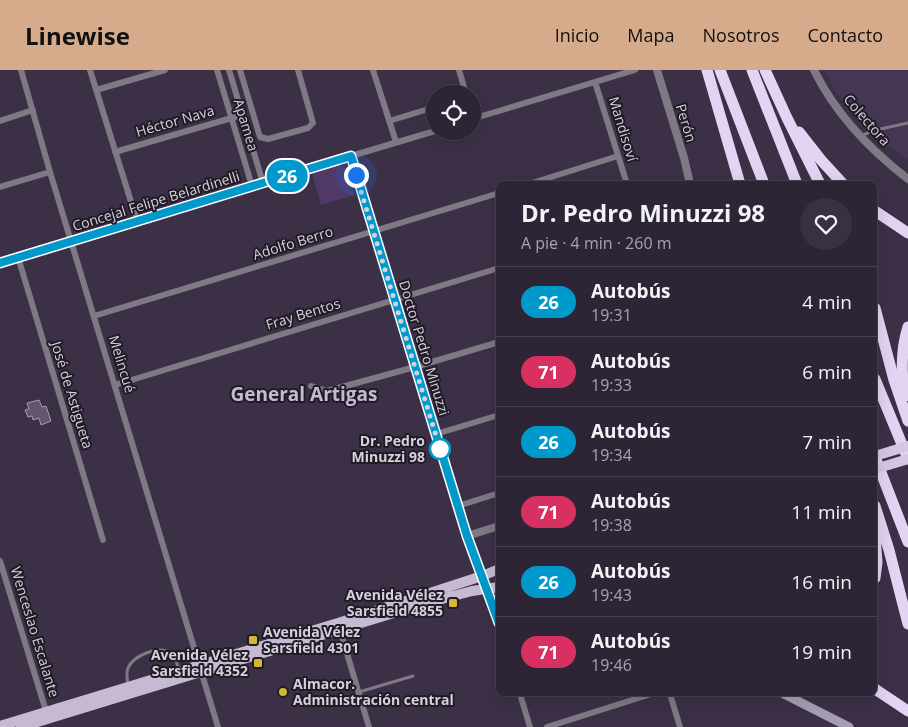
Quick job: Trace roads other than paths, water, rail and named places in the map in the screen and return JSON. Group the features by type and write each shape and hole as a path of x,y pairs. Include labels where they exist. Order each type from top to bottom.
{"highway":[{"path":"707,70 738,181"},
{"path":"720,70 763,181"},
{"path":"752,70 796,181"},
{"path":"765,70 819,181"},
{"path":"779,100 811,148 840,181"},
{"path":"877,212 908,233"},
{"path":"877,315 899,397 908,421"},
{"path":"908,326 904,344 902,372 908,410"},
{"path":"877,384 908,459 877,468"},
{"path":"877,456 908,446"},
{"path":"877,462 908,542"},
{"path":"877,512 908,624"},
{"path":"877,690 908,711"}],"main road":[{"name":"Concejal Felipe Belardinelli","path":"0,262 351,156"},
{"name":"Doctor Pedro Minuzzi","path":"351,156 467,536 496,614"},
{"path":"21,727 496,570"},
{"path":"0,726 179,671 201,669 340,630 423,604 496,587"},
{"path":"788,696 849,727"}],"street":[{"name":"Melincué","path":"21,70 50,172 218,727"},
{"path":"90,70 136,221"},
{"path":"96,90 165,70"},
{"name":"Apamea","path":"217,70 252,186"},
{"name":"Apamea","path":"229,70 263,183"},
{"path":"240,70 260,137 268,139 308,128 313,123 298,70"},
{"path":"373,70 396,142"},
{"path":"459,70 463,85"},
{"path":"481,115 635,70"},
{"name":"Perón","path":"657,70 689,181"},
{"name":"Colectora","path":"814,70 832,100 860,137 879,156 908,179"},
{"name":"Mandisoví","path":"595,82 626,181"},
{"path":"0,121 33,110"},
{"path":"389,122 426,110"},
{"name":"Héctor Nava","path":"115,152 242,115"},
{"name":"Concejal Felipe Belardinelli","path":"351,156 426,133"},
{"path":"539,181 618,156"},
{"path":"0,187 50,172"},
{"name":"Adolfo Berro","path":"94,316 496,194"},
{"name":"José de Astigueta","path":"18,257 103,540"},
{"name":"Fray Bentos","path":"115,384 496,269"},
{"path":"312,386 327,391 496,343"},
{"path":"436,434 496,416"},
{"path":"458,506 496,494"},
{"path":"467,536 496,527"},
{"name":"Wenceslao Escalante","path":"0,561 46,711"},
{"path":"340,630 369,727"},
{"path":"521,696 530,727"},
{"path":"547,727 645,696"},
{"path":"671,696 680,727"}],"lane":[{"path":"860,137 876,130 908,124"},
{"path":"128,687 127,670 132,661 143,654 161,650 170,653 176,659 179,671"},
{"path":"359,692 414,676"}],"place":[{"name":"Dr. Pedro Minuzzi 98","path":"440,449"},
{"name":"Avenida Vélez Sarsfield 4855","path":"453,603"},
{"name":"Avenida Vélez Sarsfield 4301","path":"253,640"},
{"name":"Avenida Vélez Sarsfield 4352","path":"258,663"},
{"name":"Almacor. Administración central","path":"283,692"}],"district":[{"name":"General Artigas","path":"304,394"}]}
